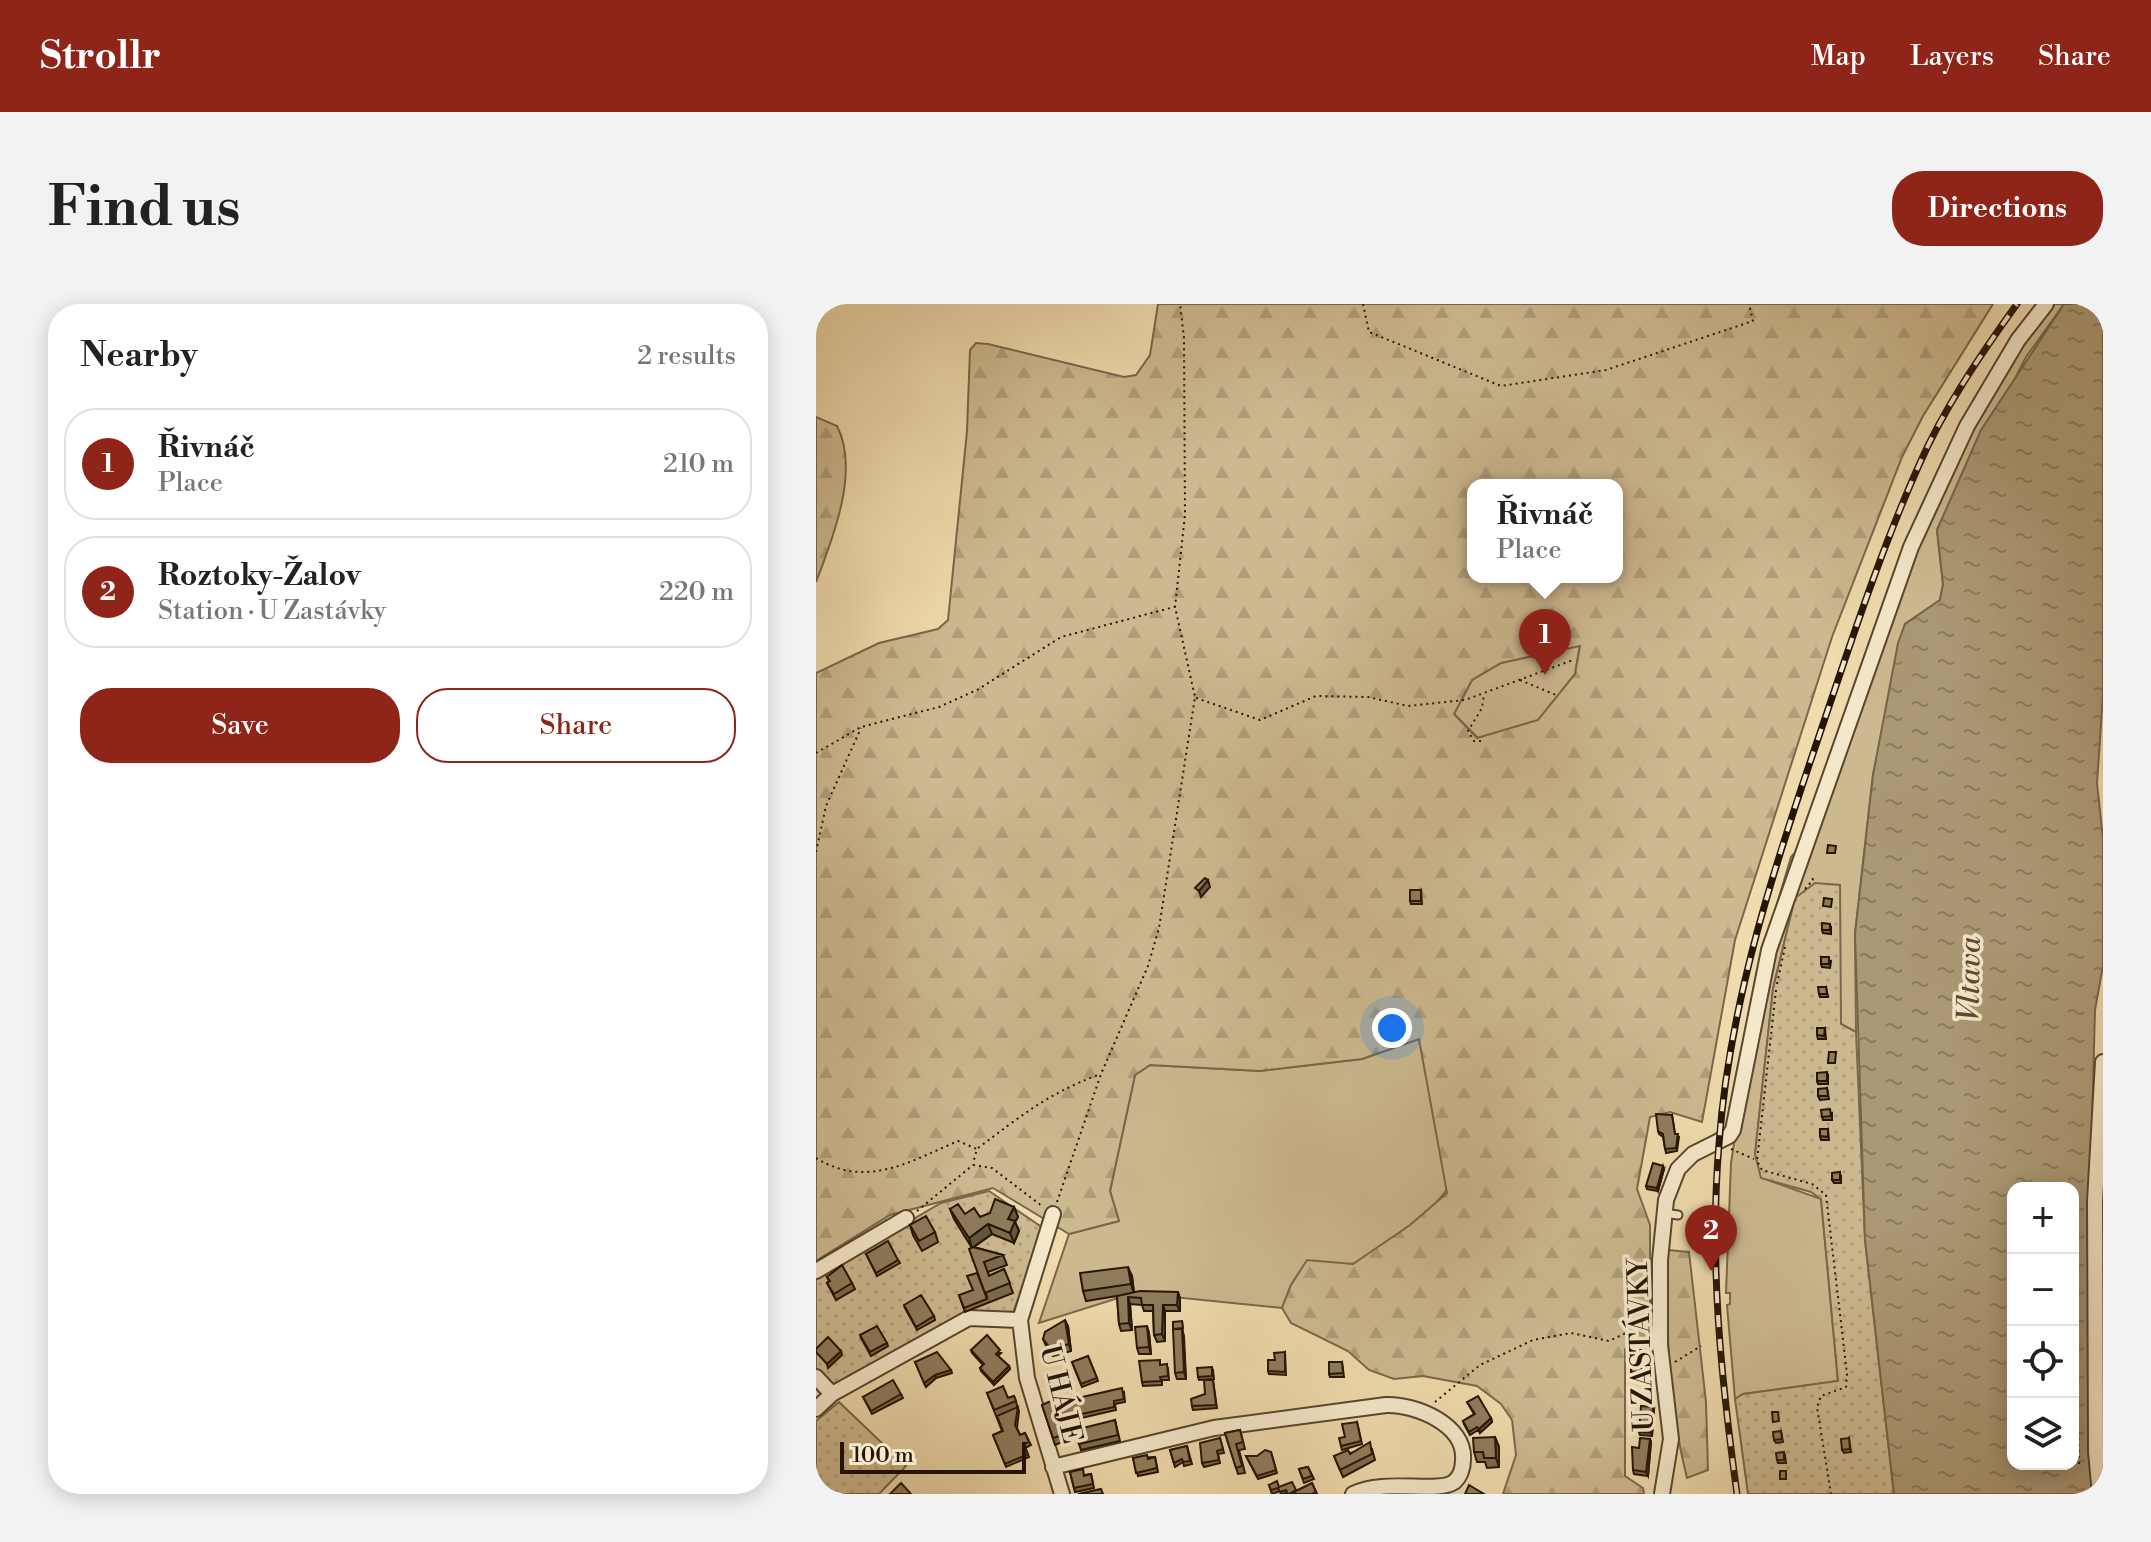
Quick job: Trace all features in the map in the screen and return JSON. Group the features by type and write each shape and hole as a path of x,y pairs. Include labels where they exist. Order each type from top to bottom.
{"street":[{"path":"1797,870 1905,562 1935,492 1967,426 2018,340 2046,304"},
{"name":"U ZASTÁVKY","path":"1662,1494 1671,1439 1660,1316 1671,1214 1670,1183 1693,1154 1729,1136 1733,1130 1769,950 1797,870"},
{"path":"2100,1494 2096,1452 2095,1201 2103,1062"},
{"name":"U HÁJE","path":"1053,1214 1020,1320 1027,1378 1062,1494"},
{"path":"816,1271 906,1218"},
{"path":"816,1409 832,1394 969,1318 1020,1320"},
{"path":"816,1377 832,1394"},
{"path":"1053,1467 1214,1428 1386,1405 1406,1406 1423,1412 1448,1429 1460,1442 1464,1458 1456,1481 1443,1488 1384,1485 1353,1494"}],"path":[{"path":"973,1165 992,1168 1053,1214 1101,1074 1148,966 1159,928 1195,697 1175,607 1185,515 1184,338 1180,304"},
{"path":"1363,304 1369,332 1501,386 1606,370 1726,333 1753,321 1749,304"},
{"path":"816,753 861,727 939,707 977,690 1061,637 1175,607"},
{"path":"1195,697 1260,720 1316,696 1368,697 1408,706 1465,700 1573,660"},
{"path":"1519,680 1556,695"},
{"path":"1481,741 1474,741 1468,731 1482,708 1485,693"},
{"path":"816,852 826,806 861,727"},
{"path":"1797,870 1809,871 1813,880 1799,895"},
{"path":"1788,936 1776,990 1757,1161 1762,1170 1812,1184 1826,1195 1847,1374 1846,1387 1821,1396 1817,1407 1831,1494"},
{"path":"906,1218 973,1165 977,1149 1032,1106 1062,1088 1101,1074"},
{"path":"816,1158 835,1170 865,1175 958,1141 977,1149"},
{"path":"1730,1149 1757,1161"},
{"path":"1423,1412 1480,1365 1533,1340 1571,1333 1609,1341 1660,1316"},
{"path":"1664,1368 1701,1346"}],"green space":[{"path":"1158,304 1993,304 1923,416 1902,457 1832,637 1735,940 1702,1122 1670,1112 1650,1117 1637,1189 1650,1225 1650,1338 1625,1349 1625,1476 1643,1488 1644,1494 1503,1494 1516,1455 1512,1420 1501,1404 1477,1386 1423,1376 1394,1379 1369,1370 1348,1351 1291,1323 1282,1308 1291,1285 1307,1260 1353,1264 1410,1225 1447,1193 1419,1039 1362,1059 1260,1071 1150,1065 1135,1075 1110,1191 1119,1221 1069,1234 993,1188 890,1215 816,1261 816,673 879,643 938,629 948,620 967,431 970,350 976,343 1124,377 1136,375 1150,355","holes":["1580,646 1575,674 1538,720 1477,738 1454,714 1472,680 1501,663"]},
{"path":"2048,304 2064,304 2026,357 1937,530 1943,585 1940,600 1905,624 1873,775 1855,934 1856,1032 1841,1024 1795,898 1773,989 1755,1154 1762,1178 1821,1199 1838,1381 1743,1394 1735,1399 1727,1305 1730,1304 1730,1293 1726,1293 1731,1163 1764,948 1791,857 1811,835 1914,553 1981,405"},
{"path":"816,417 837,426 846,463 842,504 816,582"},
{"path":"1580,645 1575,674 1539,720 1478,738 1454,714 1472,680 1501,663"},
{"path":"1815,883 1840,885 1841,1024 1856,1032 1865,1240 1894,1494 1748,1494 1735,1399 1743,1394 1838,1381 1821,1199 1811,1192 1761,1178 1755,1154 1773,989 1795,898"},
{"path":"1419,1039 1448,1186 1434,1205 1388,1243 1351,1264 1307,1261 1291,1285 1282,1308 1134,1293 1039,1323 1069,1234 1119,1221 1110,1191 1135,1075 1150,1065 1260,1071 1362,1059"},
{"path":"989,1191 1043,1228 1012,1316 958,1317 831,1390 816,1372 816,1276 941,1203"},
{"path":"1668,1250 1689,1252 1706,1402 1708,1470 1687,1478 1669,1365"},
{"path":"839,1402 906,1466 879,1494 816,1494 816,1421"}],"water":[{"name":"Vltava","path":"2064,304 2103,304 2103,695 2097,783 2103,839 2103,966 2095,1010 2088,1283 2095,1494 1894,1494 1865,1240 1855,934 1873,775 1898,643 1905,624 1940,600 1943,584 1937,530 1981,430"}],"building":[{"path":"1828,845 1836,846 1835,853 1827,853"},
{"path":"1205,878 1208,880 1199,891 1195,888"},
{"path":"1410,890 1421,890 1421,901 1410,901"},
{"path":"1824,898 1832,899 1831,907 1823,906"},
{"path":"1822,923 1830,924 1830,930 1822,930"},
{"path":"1821,957 1829,957 1829,964 1821,964"},
{"path":"1818,987 1826,987 1827,994 1819,994"},
{"path":"1817,1028 1825,1028 1824,1036 1817,1035"},
{"path":"1829,1052 1836,1052 1835,1063 1828,1063"},
{"path":"1827,1072 1827,1081 1817,1081 1817,1073"},
{"path":"1827,1088 1828,1096 1818,1096 1818,1089"},
{"path":"1830,1109 1831,1116 1822,1117 1821,1110"},
{"path":"1656,1114 1672,1115 1675,1134 1678,1134 1676,1148 1665,1149"},
{"path":"1820,1129 1828,1129 1828,1137 1820,1136"},
{"path":"1653,1163 1663,1166 1657,1188 1646,1186"},
{"path":"1840,1172 1840,1180 1832,1180 1832,1173"},
{"path":"995,1199 1014,1207 1008,1219 1015,1221 1010,1233 988,1224 969,1238 950,1209 958,1204 965,1214 974,1208 980,1217 990,1213"},
{"path":"926,1216 935,1232 919,1241 910,1225"},
{"path":"888,1241 898,1260 876,1273 866,1254"},
{"path":"973,1247 1003,1255 984,1262 989,1276 1004,1269 1010,1283 985,1293 969,1249"},
{"path":"842,1265 852,1283 834,1294 827,1277"},
{"path":"1128,1267 1131,1284 1083,1291 1080,1273"},
{"path":"977,1273 987,1299 964,1308 959,1295 973,1290 967,1276"},
{"path":"1140,1291 1178,1292 1177,1305 1163,1305 1162,1334 1154,1335 1153,1305 1142,1305 1141,1298 1128,1297 1129,1323 1119,1324 1117,1296"},
{"path":"921,1295 934,1316 916,1327 904,1305"},
{"path":"1065,1320 1069,1344 1051,1349 1043,1339 1045,1332"},
{"path":"1182,1321 1183,1328 1173,1329 1173,1322"},
{"path":"877,1326 887,1343 870,1352 860,1335"},
{"path":"1147,1326 1149,1347 1137,1348 1135,1327"},
{"path":"1173,1329 1182,1329 1184,1372 1175,1373"},
{"path":"987,1335 1000,1350 996,1354 1009,1366 993,1382 980,1368 984,1364 971,1350"},
{"path":"828,1337 841,1351 827,1364 816,1349"},
{"path":"1631,1350 1641,1350 1642,1372 1631,1372"},
{"path":"937,1352 951,1370 935,1375 924,1383 915,1362"},
{"path":"1285,1352 1285,1372 1268,1371 1268,1360 1275,1360 1274,1353"},
{"path":"1088,1356 1097,1378 1081,1384 1072,1362"},
{"path":"1160,1360 1160,1365 1167,1364 1168,1376 1160,1377 1161,1381 1142,1382 1139,1361"},
{"path":"1329,1362 1342,1362 1343,1373 1329,1374"},
{"path":"1212,1367 1212,1376 1198,1377 1197,1368"},
{"path":"893,1380 901,1394 871,1411 863,1397"},
{"path":"1204,1380 1213,1380 1216,1405 1192,1406 1191,1399 1205,1394"},
{"path":"1003,1386 1008,1398 1014,1396 1016,1401 994,1410 987,1393"},
{"path":"1122,1388 1124,1399 1114,1401 1114,1407 1063,1418 1060,1402"},
{"path":"1478,1396 1491,1418 1479,1429 1477,1427 1469,1432 1463,1421 1475,1414 1467,1402"},
{"path":"1051,1401 1063,1435 1053,1438 1042,1405"},
{"path":"1641,1406 1653,1407 1651,1433 1639,1432"},
{"path":"1018,1407 1015,1425 1020,1435 1025,1433 1029,1442 1024,1444 1028,1454 1005,1464 993,1435 1003,1431 997,1416"},
{"path":"1772,1412 1778,1412 1779,1421 1773,1422"},
{"path":"1115,1420 1118,1435 1079,1444 1075,1430"},
{"path":"1357,1422 1361,1441 1341,1446 1339,1438 1345,1437 1342,1424"},
{"path":"1240,1430 1243,1442 1236,1444 1242,1466 1236,1468 1225,1433"},
{"path":"1781,1431 1782,1439 1774,1440 1773,1432"},
{"path":"1495,1437 1496,1458 1484,1458 1483,1452 1474,1452 1473,1438"},
{"path":"1220,1438 1223,1449 1217,1451 1219,1460 1202,1463 1200,1443"},
{"path":"1640,1438 1650,1439 1646,1472 1633,1470 1632,1447 1639,1448"},
{"path":"1849,1438 1850,1449 1842,1450 1841,1439"},
{"path":"1370,1442 1372,1454 1340,1470 1334,1456 1348,1450 1350,1454"},
{"path":"1187,1446 1190,1461 1183,1462 1182,1459 1174,1463 1170,1450"},
{"path":"1265,1450 1271,1452 1276,1470 1257,1476 1246,1456 1257,1456"},
{"path":"1784,1452 1784,1460 1777,1460 1776,1453"},
{"path":"1147,1455 1148,1459 1155,1457 1157,1468 1136,1473 1133,1458"},
{"path":"1308,1467 1312,1476 1303,1479 1299,1469"},
{"path":"1083,1469 1084,1476 1091,1474 1093,1484 1074,1488 1070,1472"},
{"path":"1780,1471 1786,1471 1786,1479 1780,1479"},
{"path":"1277,1481 1279,1487 1292,1482 1296,1490 1288,1494 1286,1490 1280,1492 1278,1488 1271,1490 1269,1485"},
{"path":"901,1483 911,1494 890,1494"},
{"path":"1312,1483 1316,1492 1312,1494 1294,1492"},
{"path":"1469,1485 1484,1494 1465,1494"},
{"path":"1101,1489 1103,1494 1078,1494"}],"railway":[{"path":"1737,1494 1718,1319 1715,1232 1724,1092 1743,988 1786,835 1891,531 1940,423 2017,304"}],"place":[{"name":"Řivnáč","path":"1545,675"},
{"name":"Roztoky-Žalov","path":"1711,1271"}]}
